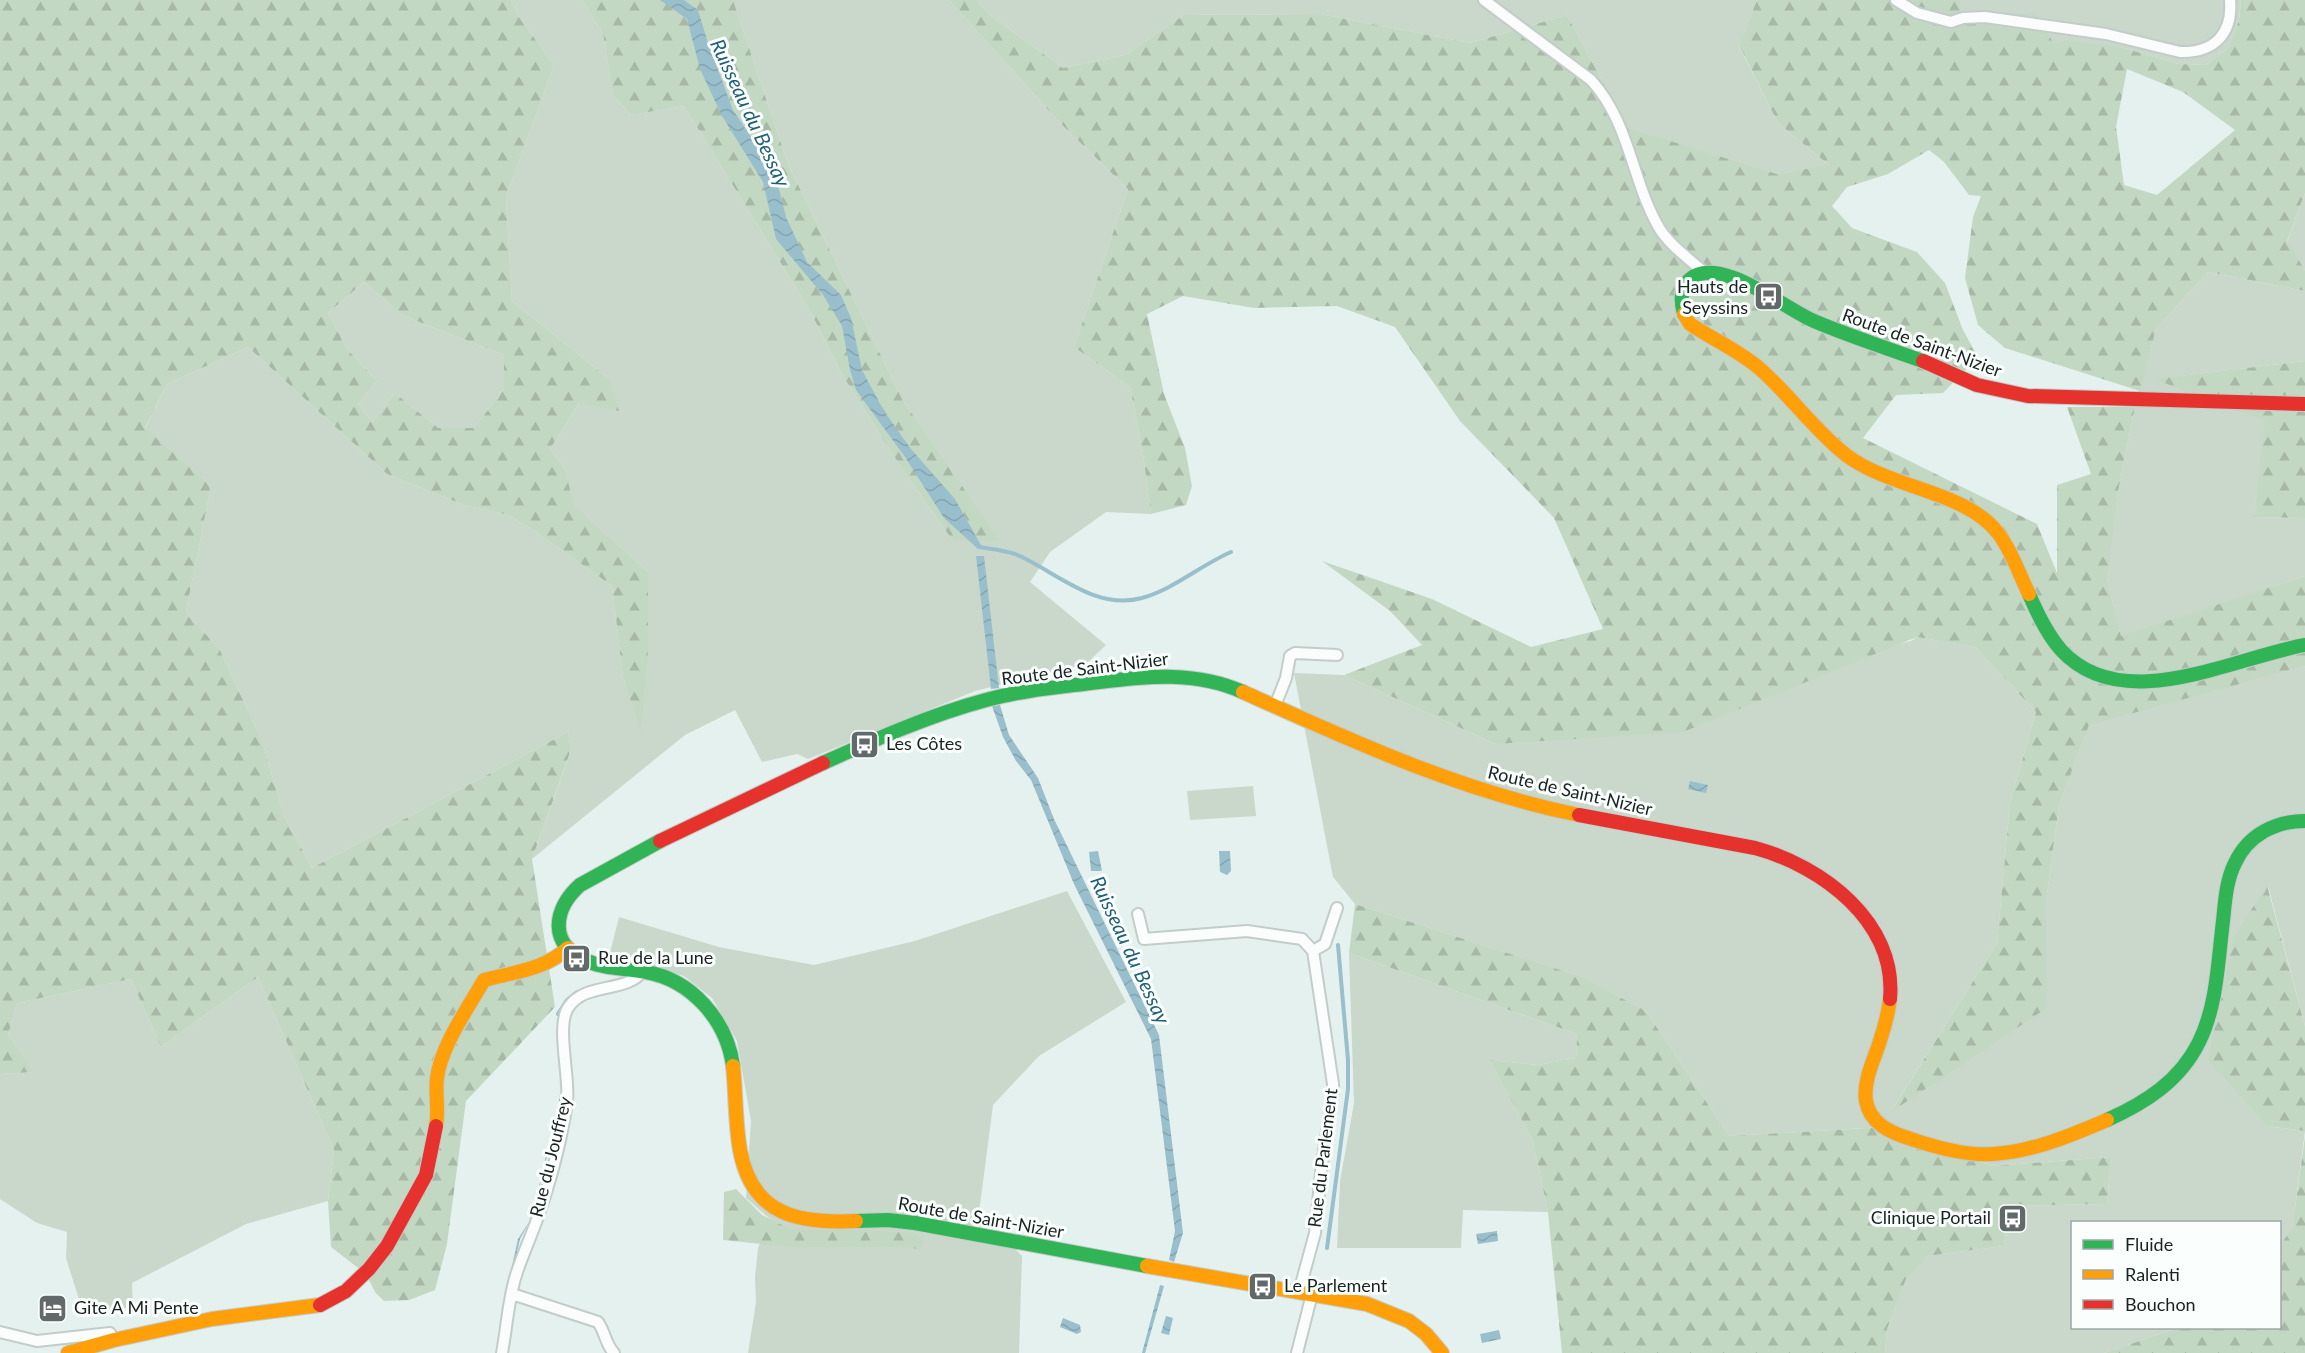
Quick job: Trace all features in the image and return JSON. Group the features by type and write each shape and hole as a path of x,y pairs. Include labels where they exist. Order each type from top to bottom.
{"main road":[{"path":"1704,272 1696,274 1684,284 1680,299 1684,316 1700,332 1758,368 1831,442 1860,465 1888,480 1957,503 1987,522 2002,538 2050,637 2067,657 2086,670 2123,681 2155,681 2305,645"},
{"name":"Route de Saint-Nizier","path":"1704,272 1720,273 1731,277 1825,326 1931,364 1988,389 2028,396 2305,404"},
{"name":"Route de Saint-Nizier","path":"1442,1353 1431,1337 1415,1323 1396,1313 1367,1304 915,1223 885,1220 810,1220 793,1217 778,1210 754,1190 742,1165 732,1051 713,1013 703,1002 676,983 643,971 592,964 577,958 561,938 558,923 562,904 572,891 586,880 705,816 907,727 985,701 1018,693 1166,675 1184,675 1222,683 1439,776 1501,796 1610,822 1764,851 1805,866 1837,889 1864,917 1881,944 1890,974 1888,1011 1864,1087 1864,1099 1870,1117 1893,1133 1962,1152 1994,1154 2013,1152 2048,1142 2114,1117 2143,1103 2171,1082 2193,1054 2206,1025 2216,976 2229,880 2235,862 2253,839 2264,830 2278,825 2305,821"},
{"path":"68,1353 114,1340 212,1319 320,1305 346,1291 369,1269 387,1246 426,1175 437,1119 437,1077 459,1022 484,980 537,969 561,955 568,948"}],"street":[{"path":"1484,0 1586,76 1610,102 1649,208 1659,228 1704,272"},
{"path":"1896,0 1917,13 1951,22 1963,18 1985,17 2106,34 2180,52 2191,52 2214,44 2222,36 2231,13 2230,0"},
{"path":"1275,706 1286,678 1290,656 1295,653 1337,655"},
{"path":"1138,914 1144,939 1247,931 1302,939 1313,951 1325,944 1337,908"},
{"name":"Rue du Parlement","path":"1297,1353 1333,1094 1313,951"},
{"name":"Rue du Jouffrey","path":"502,1353 516,1275 542,1206 566,1104 568,1086 563,1025 566,1011 574,1000 586,993 637,979 643,971"},
{"path":"512,1294 598,1322 604,1331 609,1348 614,1353"},
{"path":"0,1332 38,1341 110,1333 114,1340"}],"green space":[{"path":"0,0 511,0 519,17 554,65 506,197 512,301 609,379 619,411 579,403 550,449 565,469 574,506 648,572 648,653 641,733 623,677 612,586 541,535 508,515 464,505 387,474 248,347 167,384 145,428 211,486 186,612 220,650 262,741 284,816 312,868 568,732 571,750 532,859 555,1007 466,1101 447,1244 435,1290 409,1300 384,1301 375,1292 366,1274 331,1247 328,1201 334,1150 258,977 161,1047 131,979 17,1003 8,1035 34,1072 0,1074","holes":["364,282 404,316 504,355 504,389 474,428 438,428 395,393 372,422 358,404 377,381 347,349 328,313"]},
{"path":"511,0 582,0 603,34 613,95 631,115 684,106 808,307 843,376 899,464 953,541 999,541 902,399 788,164 733,0 949,0 1060,123 1128,189 1074,347 1130,387 1143,454 1151,514 1106,512 1050,552 1030,582 1106,645 1086,664 975,691 808,759 797,754 762,762 735,710 685,735 532,859 571,751 568,732 312,868 284,816 262,741 220,650 186,612 211,486 145,429 167,384 248,347 387,474 464,505 508,515 541,535 612,586 623,677 641,731 648,572 573,506 565,469 550,449 579,403 609,379 512,301 506,197 554,65 519,17"},
{"path":"582,0 733,0 788,164 902,399 1000,541 953,541 899,464 843,376 808,307 684,106 631,115 613,95 603,34"},
{"path":"949,0 977,0 990,15 1063,68 1125,55 1184,15 1320,14 1470,43 1567,15 1628,128 1777,174 1829,165 1778,123 1739,45 1757,0 1960,0 1960,13 2036,13 2054,44 2065,40 2120,47 2179,64 2206,65 2227,49 2239,21 2241,0 2305,0 2305,193 2287,241 2305,270 2305,291 2208,272 2156,329 2140,391 2005,348 1978,325 1965,278 1973,217 1981,196 1969,195 1944,162 1929,150 1888,174 1847,187 1832,206 1852,228 1917,252 1945,283 1963,330 1978,357 1943,393 1896,395 1863,438 2037,524 2057,573 2057,485 2091,474 2067,407 2135,407 2118,492 2107,579 2121,636 2305,576 2305,666 2089,725 2059,805 2046,901 2047,1008 1891,1112 1997,943 2010,803 2036,712 1975,647 1917,637 1683,732 1496,744 1344,675 1422,645 1390,611 1322,561 1432,599 1531,647 1603,629 1554,518 1460,421 1395,327 1337,306 1254,308 1183,296 1147,314 1164,394 1185,448 1192,486 1186,505 1151,514 1143,454 1130,387 1074,347 1128,189 1060,123","holes":["2127,69 2183,92 2235,130 2157,195 2124,185 2116,127"]},
{"path":"977,0 1757,0 1739,46 1778,123 1830,166 1777,174 1700,153 1628,128 1567,15 1470,43 1320,14 1184,15 1125,55 1063,68 990,15"},
{"path":"1960,0 2241,0 2239,21 2227,49 2206,65 2179,64 2120,47 2054,44 1960,13"},
{"path":"2305,193 2305,270 2287,242"},
{"path":"2208,272 2305,291 2305,361 2156,379 2266,421 2254,517 2305,518 2305,576 2121,637 2107,579 2108,562 2118,492 2135,407 2156,329"},
{"path":"364,282 404,316 504,355 504,389 474,428 438,428 395,393 372,422 358,404 377,381 347,349 328,313"},
{"path":"2305,361 2305,518 2254,517 2265,421 2154,379"},
{"path":"1917,637 1975,647 2036,712 2010,803 1997,943 1892,1110 2046,901 2059,805 2089,724 2305,666 2305,1026 2268,886 2267,1126 2305,1131 2292,1230 2281,1244 2281,1221 2071,1221 2071,1329 2174,1329 2104,1353 1885,1353 1887,1329 1906,1278 1927,1256 2004,1246 2009,1206 2107,1204 2111,1157 1991,1166 1884,1127 1729,1136 1646,1011 1581,977 1355,904 1333,877 1294,673 1344,675 1496,744 1911,641"},
{"path":"1253,786 1256,816 1190,820 1187,791"},
{"path":"2267,885 2305,1026 2305,1131 2267,1126 2208,1060 2234,937"},
{"path":"1067,891 1126,1002 1039,1056 993,1105 979,1213 1022,1256 1019,1353 748,1353 756,1302 755,1277 758,1248 770,1219 746,1198 751,1121 737,1041 712,998 684,976 610,953 619,917 719,947 814,965 915,941"},
{"path":"1355,904 1582,977 1646,1011 1729,1136 1885,1127 1991,1166 2111,1157 2107,1204 2009,1206 2004,1246 1927,1256 1906,1279 1887,1329 1885,1353 1562,1353 1548,1212 1533,1141 1489,1060 1538,1065 1576,1058 1577,1034 1349,953"},
{"path":"1349,953 1577,1034 1576,1058 1538,1065 1489,1060 1533,1141 1548,1212 1463,1210 1461,1248 1337,1248 1340,1181 1354,1103"},
{"path":"258,977 334,1150 328,1201 246,1224 132,1283 133,1307 84,1315 66,1258 67,1232 37,1223 0,1199 0,1074 33,1072 8,1035 17,1003 131,979 161,1047"},
{"path":"2305,1136 2305,1353 2104,1353 2174,1329 2281,1329 2281,1244 2292,1229"},
{"path":"736,1189 762,1215 792,1230 914,1233 924,1241 920,1249 789,1247 723,1240 724,1192"}],"water":[{"path":"660,0 684,0 698,10 733,110 775,173 786,217 807,262 841,295 851,318 862,370 884,411 911,449 955,499 982,547 977,548 944,518 905,457 856,390 842,326 823,295 776,239 763,182 722,116 700,69 687,19"},
{"path":"976,556 984,556 999,688 991,689"},
{"path":"1000,705 1009,735 1038,778 1054,819 1159,1035 1183,1233 1174,1262 1169,1260 1175,1231 1151,1039 1074,884 1031,780 1016,761 1003,737 992,706"},
{"path":"1690,781 1708,785 1706,793 1688,789"},
{"path":"1098,851 1102,871 1091,871 1089,852"},
{"path":"1219,851 1230,851 1231,871 1227,875 1220,872"},
{"path":"560,1094 557,1124 543,1170 535,1212 520,1239 508,1293 506,1293 518,1239 531,1219 536,1205 542,1170 555,1125"},
{"path":"1497,1231 1498,1241 1478,1244 1476,1234"},
{"path":"1160,1285 1164,1286 1145,1353 1142,1353"},
{"path":"1166,1316 1173,1318 1169,1335 1161,1333"},
{"path":"1063,1318 1080,1325 1081,1332 1077,1334 1060,1327"},
{"path":"1499,1330 1501,1339 1482,1343 1480,1334"}],"waterway":[{"path":"976,544 979,547 1015,554 1092,594 1124,601 1142,598 1165,589 1231,552"},
{"path":"1327,1248 1348,1089 1348,1060 1338,945"},
{"path":"558,1014 567,1000 577,992"}],"traffic: fast":[{"path":"1684,314 1682,296 1689,280 1702,274 1717,273 1752,286 1814,321 1923,361"},
{"path":"2029,594 2043,623 2061,650 2086,670 2115,679 2146,681 2178,678 2305,645"},
{"path":"823,763 924,720 986,700 1028,691 1117,680 1172,677 1208,681 1243,692"},
{"path":"2107,1120 2148,1098 2172,1079 2199,1042 2210,1014 2213,998 2228,884 2241,853 2255,837 2273,827 2305,821"},
{"path":"660,841 580,885 571,894 560,915 561,936 566,946 574,954 587,961 601,966 663,976 692,993 715,1019 723,1033 733,1066"},
{"path":"856,1221 888,1220 915,1223 1147,1266"}],"traffic: slow":[{"path":"1684,314 1690,324 1759,368 1823,435 1846,455 1884,476 1948,499 1984,519 1998,533 2007,547 2029,594"},
{"path":"1243,692 1407,763 1492,793 1579,815"},
{"path":"436,1126 437,1078 444,1053 456,1027 484,980 539,966 568,948"},
{"path":"1890,999 1884,1027 1867,1079 1865,1094 1868,1109 1881,1126 1901,1136 1950,1150 1972,1154 1993,1154 2037,1146 2107,1120"},
{"path":"733,1066 740,1150 746,1172 755,1189 767,1202 797,1217 856,1221"},
{"path":"1147,1266 1367,1304 1409,1321 1426,1334 1442,1353"},
{"path":"68,1353 114,1340 212,1319 320,1305"}],"traffic: jam":[{"path":"1923,361 1977,385 2028,396 2305,404"},
{"path":"660,841 823,763"},
{"path":"1579,815 1755,848 1780,856 1805,868 1829,883 1850,901 1868,922 1881,945 1889,971 1890,999"},
{"path":"320,1305 346,1291 369,1269 387,1246 426,1175 436,1126"}],"place":[{"name":"Hauts de Seyssins","path":"1769,297"},
{"name":"Les Côtes","path":"865,744"},
{"name":"Rue de la Lune","path":"577,958"},
{"name":"Clinique Portail","path":"2012,1218"},
{"name":"Le Parlement","path":"1263,1286"},
{"name":"Gite A Mi Pente","path":"53,1308"}],"water label":[{"name":"Ruisseau du Bessay","path":"750,113"},
{"name":"Ruisseau du Bessay","path":"1130,950"}]}
